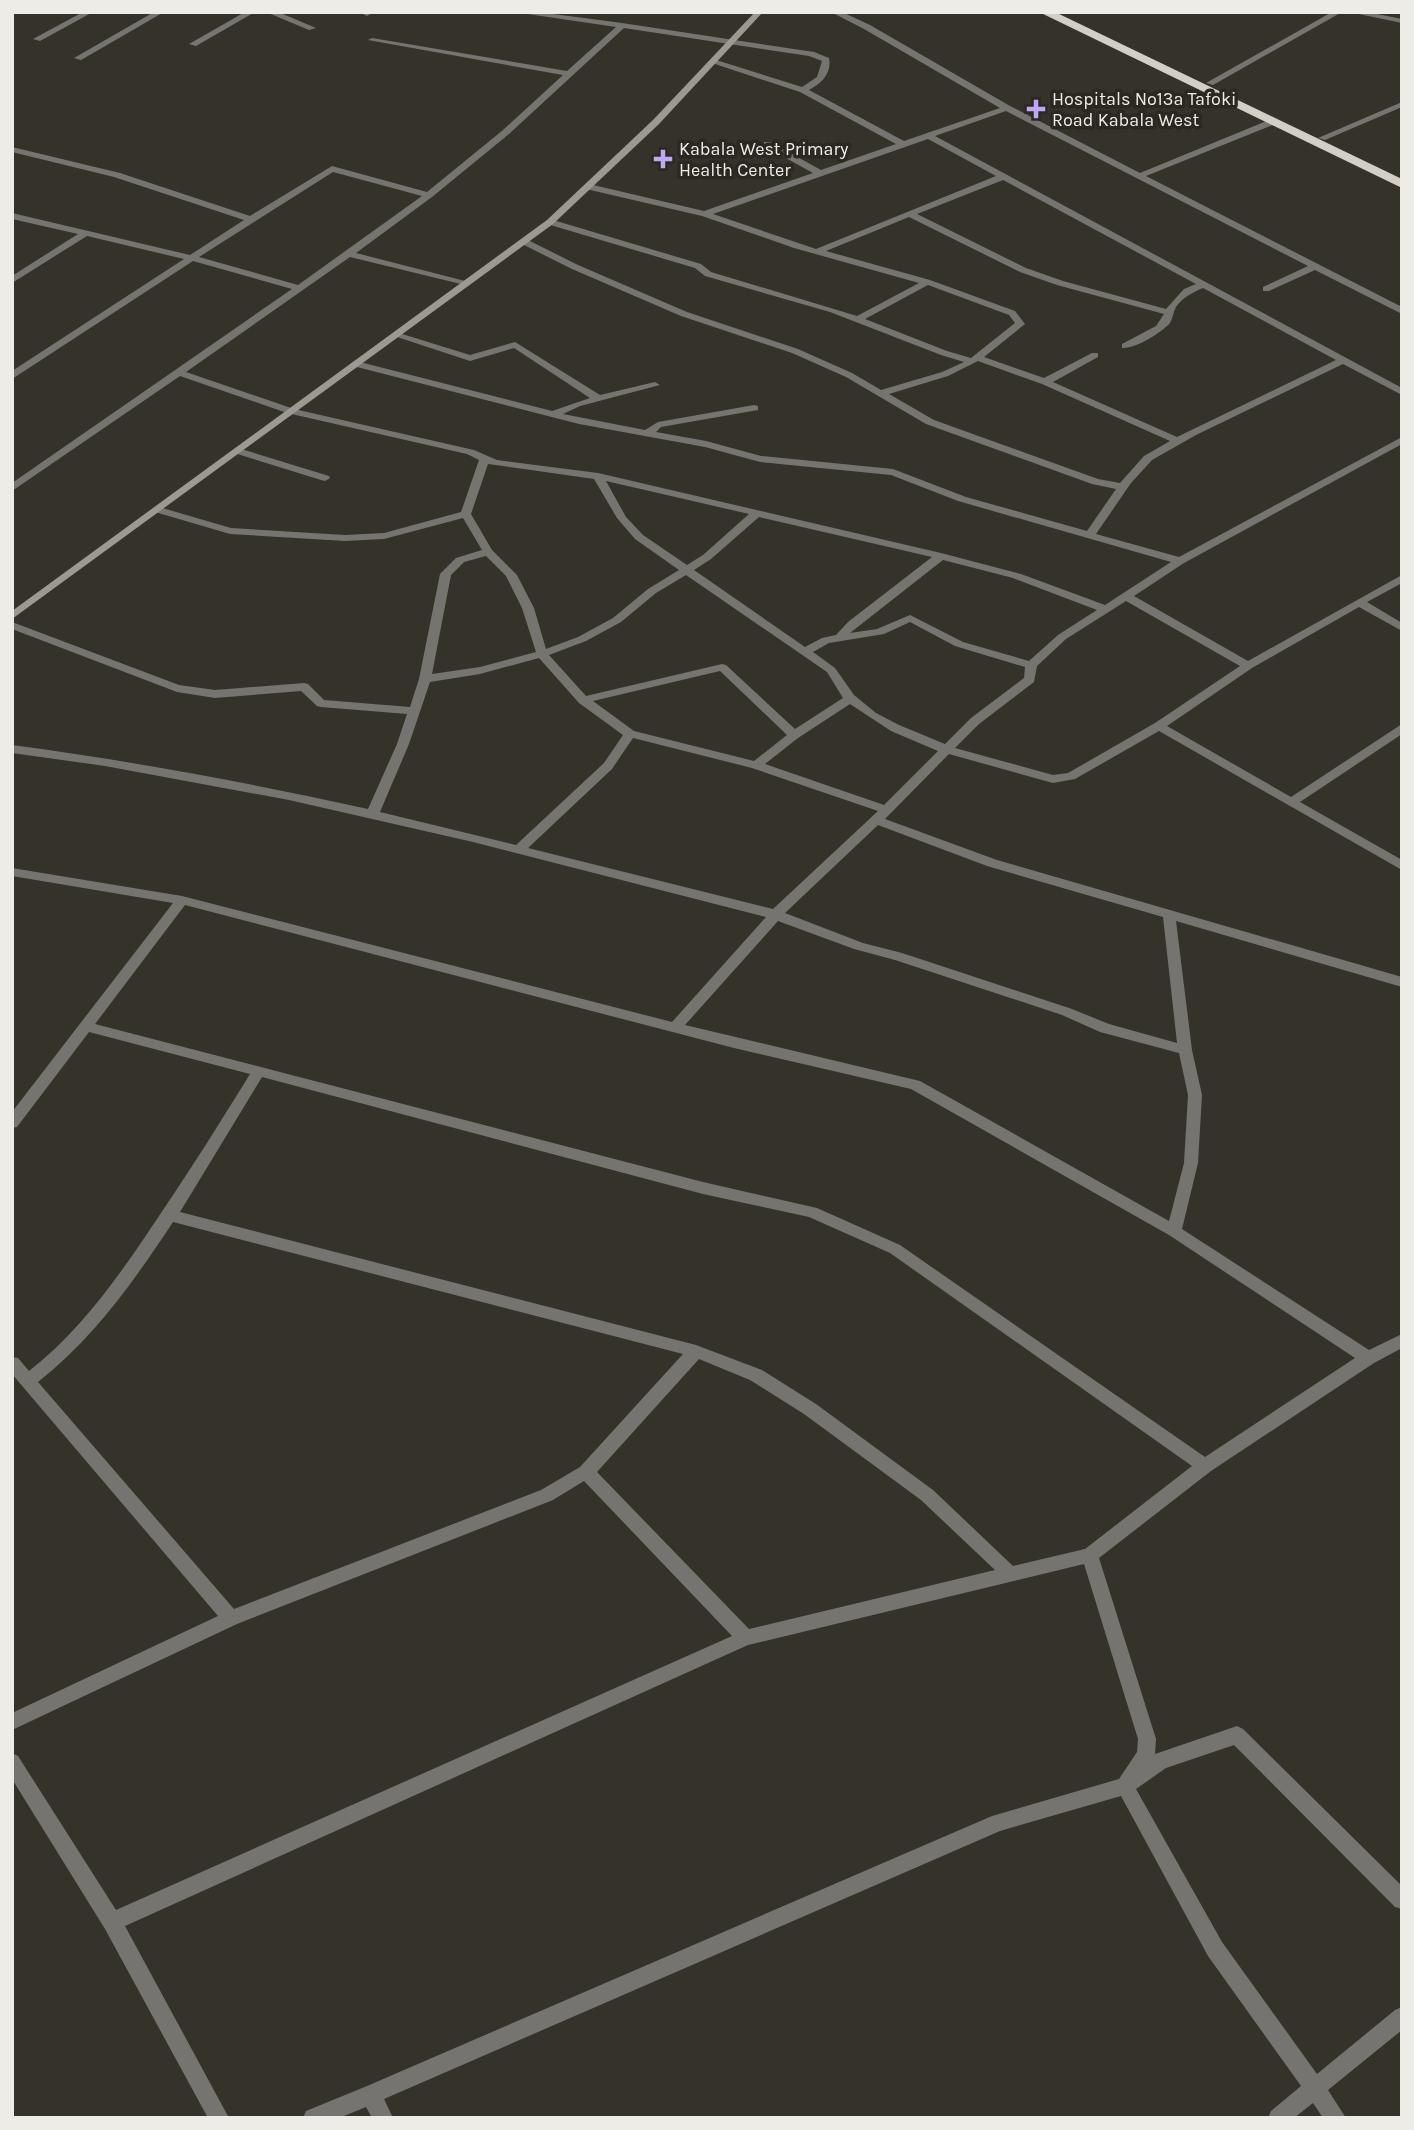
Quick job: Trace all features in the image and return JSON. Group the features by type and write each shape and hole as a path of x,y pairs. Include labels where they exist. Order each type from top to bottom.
{"highway":[{"path":"1045,12 1402,184"},
{"path":"1059,12 1402,175"}],"street":[{"path":"37,39 89,12"},
{"path":"78,58 160,12"},
{"path":"193,44 251,12"},
{"path":"270,12 312,28"},
{"path":"519,12 622,24 810,54 826,60 823,75 814,85 803,90"},
{"path":"564,18 573,12"},
{"path":"12,616 550,222 589,187 733,42 759,12"},
{"path":"835,12 867,27 1007,108 1402,312"},
{"path":"1210,83 1338,12"},
{"path":"1353,12 1402,21"},
{"path":"12,488 181,373 429,195 570,74 622,24"},
{"path":"372,40 570,74"},
{"path":"713,62 803,90 902,144"},
{"path":"1322,138 1402,104"},
{"path":"705,214 1007,108"},
{"path":"1139,176 1272,122"},
{"path":"928,135 1402,392"},
{"path":"767,144 818,173"},
{"path":"12,149 117,175 251,219"},
{"path":"12,376 332,169 429,195"},
{"path":"818,251 1004,176"},
{"path":"589,187 705,214 818,251 927,282 1012,313 1019,319 1020,324 976,359 945,374 881,393"},
{"path":"909,214 1023,270 1060,283 1168,312"},
{"path":"12,216 192,258 299,288"},
{"path":"550,222 675,258 698,266 708,274 792,297 944,353 976,359 1045,382 1178,442"},
{"path":"12,280 88,232"},
{"path":"525,242 575,267 684,314 795,351 881,393 898,406 930,422 1096,482 1122,487"},
{"path":"349,254 466,284"},
{"path":"1266,289 1316,266"},
{"path":"857,320 927,282"},
{"path":"1125,346 1158,328 1167,320 1168,312 1186,291 1204,284"},
{"path":"396,335 470,358 515,345 597,398"},
{"path":"1045,382 1095,355"},
{"path":"1091,533 1122,487 1148,458 1341,361"},
{"path":"356,363 604,427 706,444 760,459 892,472 962,499 1091,533 1181,561"},
{"path":"181,373 291,411 470,452 485,460 598,476 941,555 1017,576 1106,609"},
{"path":"554,414 597,398 655,384"},
{"path":"648,433 658,425 754,408"},
{"path":"677,1026 777,913 887,810 975,721 1030,679 1031,665 1062,637 1181,561 1402,440"},
{"path":"238,451 325,478"},
{"path":"485,460 466,514 488,552 511,575 528,608 542,654 583,700 630,734 756,765 887,810"},
{"path":"598,476 622,518 639,537 831,670 850,699 882,722 950,748 1052,779 1071,776 1159,726 1248,666 1402,578"},
{"path":"159,510 230,531 345,538 384,536 466,514"},
{"path":"425,679 481,670 542,654 617,620 652,591 724,544 756,514"},
{"path":"372,815 403,744 425,679 446,574 460,561 488,552"},
{"path":"840,638 852,624 941,555"},
{"path":"1124,595 1248,666"},
{"path":"1359,602 1402,628"},
{"path":"804,652 826,640 880,632 910,618 959,644 1031,665"},
{"path":"12,625 177,688 215,694 304,687 321,703 412,711"},
{"path":"583,700 722,667 757,698 762,708 794,735"},
{"path":"756,765 794,735 850,699"},
{"path":"1159,726 1402,866"},
{"path":"1293,801 1402,728"},
{"path":"518,850 608,766 630,734"},
{"path":"12,749 198,779 372,815 777,913 868,950 897,956 1067,1012 1105,1028 1185,1049"},
{"path":"876,820 992,863 1402,982"},
{"path":"12,872 183,900 677,1026 734,1044 915,1085 1174,1231 1368,1358"},
{"path":"12,1123 183,900"},
{"path":"1170,914 1185,1049 1195,1095 1191,1163 1174,1231"},
{"path":"86,1026 703,1188 812,1212 895,1249 1205,1466"},
{"path":"28,1381 72,1344 168,1216 258,1072"},
{"path":"168,1216 696,1351 756,1374 810,1409 926,1495 1010,1574"},
{"path":"113,1922 746,1638 1090,1555 1205,1466 1368,1358 1402,1340"},
{"path":"12,1722 231,1618 547,1495 586,1472 696,1351"},
{"path":"12,1363 231,1618"},
{"path":"586,1472 746,1638"},
{"path":"1090,1555 1147,1739 1146,1754 1125,1786"},
{"path":"313,2118 999,1822 1125,1786 1160,1761 1237,1735 1402,1900"},
{"path":"12,1762 113,1922 219,2118"},
{"path":"1125,1786 1215,1949 1336,2118"},
{"path":"1278,2118 1402,2017"},
{"path":"371,2095 383,2118"}],"place":[{"name":"Hospitals No13a Tafoki Road Kabala West","path":"1036,109"},
{"name":"Kabala West Primary Health Center","path":"663,159"}]}
